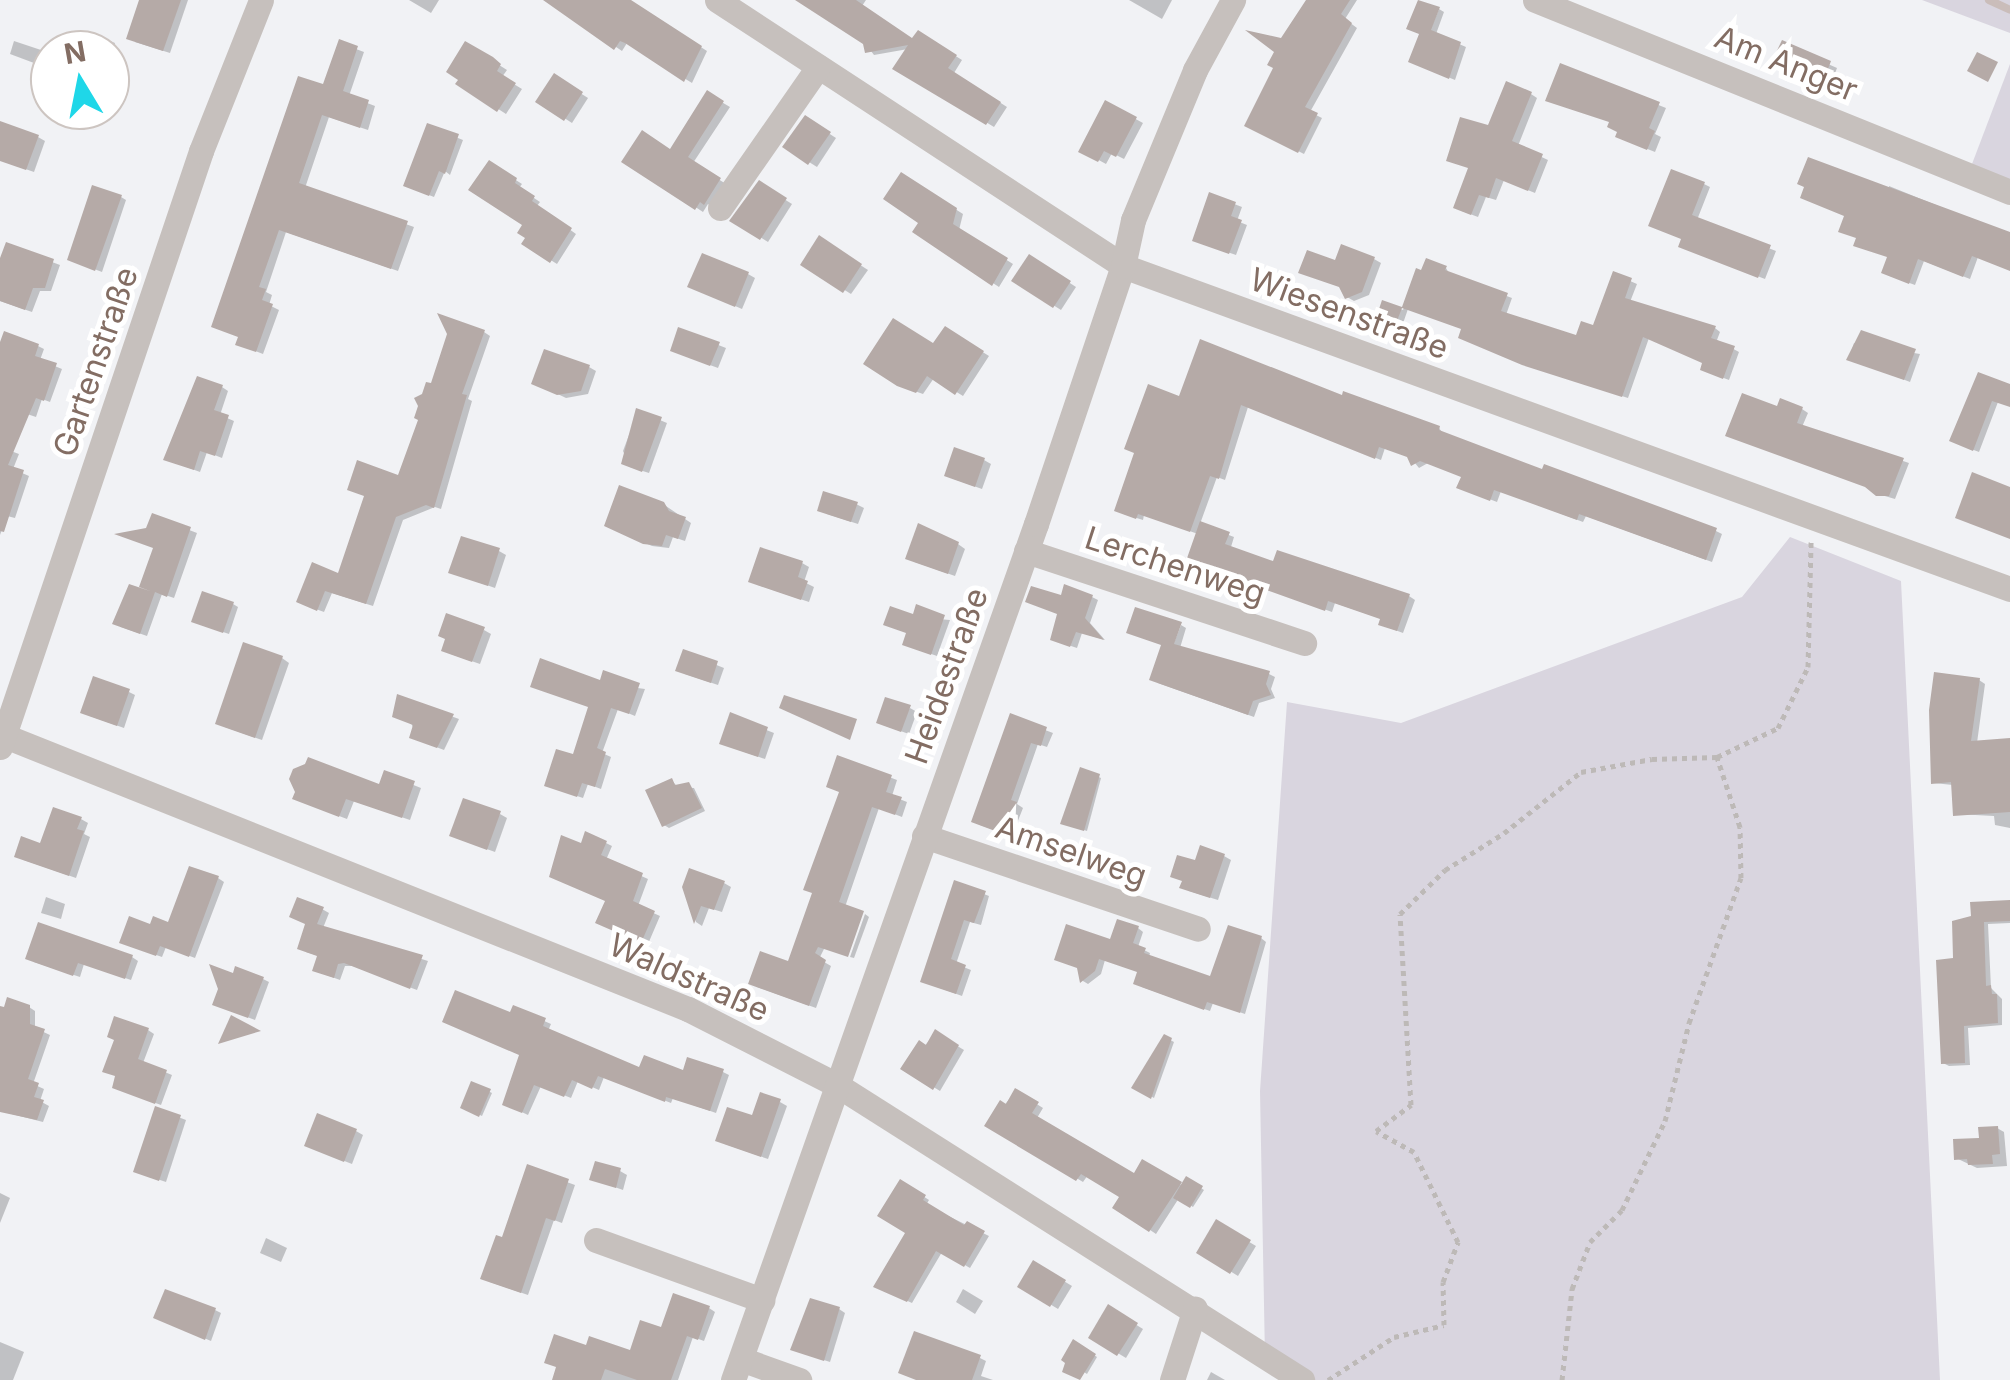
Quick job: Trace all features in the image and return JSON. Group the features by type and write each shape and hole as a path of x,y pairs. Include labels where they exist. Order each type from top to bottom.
{"street":[{"name":"Gartenstraße","path":"2,739 201,151 261,0"},
{"name":"Wiesenstraße","path":"717,0 1123,266 2010,589"},
{"name":"Heidestraße","path":"737,1370 1026,551 1123,266 1133,220 1196,70 1233,0"},
{"name":"Am Anger","path":"1536,0 2010,192"},
{"path":"720,208 818,67"},
{"name":"Lerchenweg","path":"1026,551 1304,642"},
{"name":"Waldstraße","path":"2,739 688,1009 837,1084 1302,1380"},
{"name":"Amselweg","path":"924,836 1198,929"},
{"path":"596,1240 762,1300"},
{"path":"1172,1380 1195,1309"},
{"path":"737,1370 799,1380"}],"path":[{"path":"1328,1380 1394,1337 1444,1325 1443,1282 1458,1242 1414,1152 1376,1131 1412,1105 1400,914 1444,870 1504,833 1580,772 1652,758 1717,757 1778,728 1808,667 1808,577 1813,518"},
{"path":"1562,1380 1572,1289 1590,1242 1622,1210 1666,1121 1689,1023 1740,878 1740,827 1717,757"}],"shaded area":[{"path":"1922,0 2010,0 2010,33"},
{"path":"2010,64 2010,180 1972,164"},
{"path":"1790,537 1901,581 1940,1380 1302,1380 1265,1358 1260,1091 1287,702 1401,723 1742,597"}],"building":[{"path":"139,0 181,0 163,51 130,40 129,30"},
{"path":"543,0 631,0 702,46 684,82 625,43 620,41 614,50"},
{"path":"795,0 856,0 912,38 918,30 957,55 948,68 1001,102 986,125 892,69 908,45 865,53 863,44"},
{"path":"1306,0 1350,0 1341,14 1352,23 1305,107 1318,113 1298,153 1244,126 1273,68 1267,65 1274,52 1245,30 1281,38"},
{"path":"1418,0 1440,7 1431,30 1461,42 1449,79 1408,62 1419,34 1406,29"},
{"path":"339,39 358,46 343,91 369,100 360,128 322,115 299,183 408,221 391,269 279,230 259,287 266,289 262,300 273,304 256,352 235,345 238,337 211,327 298,76 323,84"},
{"path":"1782,40 1831,61 1823,82 1772,61"},
{"path":"465,41 493,57 501,64 497,71 516,83 497,112 455,84 458,80 446,72"},
{"path":"1977,52 1998,62 1988,82 1967,71"},
{"path":"1560,63 1660,102 1649,128 1655,131 1647,150 1615,137 1617,132 1607,127 1609,122 1545,101"},
{"path":"554,73 583,92 564,121 535,102"},
{"path":"1506,81 1532,92 1512,141 1543,154 1528,191 1496,178 1489,198 1479,195 1471,215 1453,208 1468,168 1446,161 1460,117 1488,125"},
{"path":"707,90 724,101 688,157 721,178 704,205 700,202 695,210 621,162 642,130 670,149"},
{"path":"1105,100 1137,117 1116,157 1104,151 1098,162 1078,152"},
{"path":"805,115 831,132 808,165 782,147"},
{"path":"0,121 39,135 26,170 0,161"},
{"path":"427,123 459,134 445,174 439,171 429,196 403,186"},
{"path":"1808,157 2010,232 2010,271 1972,256 1963,277 1918,259 1909,284 1881,273 1887,257 1853,246 1856,238 1838,232 1844,216 1800,198 1804,187 1797,184"},
{"path":"489,160 517,178 515,183 535,196 532,201 572,228 550,263 521,244 525,238 517,233 522,225 468,190"},
{"path":"1671,169 1705,182 1692,215 1771,245 1758,278 1678,247 1681,239 1648,226"},
{"path":"901,172 957,208 953,224 1008,258 992,286 912,232 918,223 883,199"},
{"path":"759,180 787,198 760,240 729,221"},
{"path":"92,185 122,195 95,271 67,260"},
{"path":"1209,192 1236,202 1231,216 1242,220 1229,254 1192,241"},
{"path":"819,235 862,264 843,293 800,265"},
{"path":"6,242 54,259 45,288 33,288 25,310 0,301 0,258"},
{"path":"1341,244 1375,257 1362,292 1345,299 1339,287 1298,273 1307,250 1335,260"},
{"path":"702,253 749,272 735,307 687,287"},
{"path":"1029,254 1071,281 1053,308 1011,281"},
{"path":"1426,258 1447,266 1445,270 1508,293 1501,311 1576,335 1581,321 1593,325 1613,271 1632,278 1625,298 1716,326 1711,338 1735,346 1723,379 1700,370 1702,363 1643,337 1622,397 1522,365 1458,338 1461,329 1402,308 1393,331 1374,324 1382,300 1402,307 1416,268 1421,270"},
{"path":"437,313 485,330 462,394 467,395 434,508 426,505 396,517 366,604 325,591 317,611 296,602 312,562 338,573 364,496 347,490 357,460 398,475 418,420 414,418 418,406 414,398 422,394 426,382 431,383 447,334"},
{"path":"893,318 933,343 945,326 984,351 955,395 927,376 916,393 863,364"},
{"path":"678,327 720,342 710,366 670,351"},
{"path":"1861,330 1916,349 1904,380 1846,360"},
{"path":"4,331 39,344 35,356 57,363 44,401 36,398 8,465 24,470 4,532 0,531 0,342"},
{"path":"1200,339 1342,395 1343,391 1440,426 1439,430 1542,469 1544,464 1717,528 1706,560 1579,514 1577,520 1494,490 1490,501 1456,488 1461,477 1420,461 1411,466 1407,457 1379,447 1375,459 1241,405 1219,479 1210,476 1190,532 1138,514 1136,519 1114,511 1134,453 1124,449 1148,384 1179,396"},
{"path":"544,349 590,365 581,391 557,395 531,384"},
{"path":"1978,372 2010,384 2010,407 1992,401 1973,451 1949,441"},
{"path":"197,376 223,385 214,410 229,415 215,456 200,451 194,470 163,460"},
{"path":"1742,393 1777,406 1780,398 1803,407 1797,423 1904,458 1889,496 1876,496 1865,487 1725,436"},
{"path":"636,408 662,417 642,472 621,464"},
{"path":"954,447 985,458 975,487 944,476"},
{"path":"1972,472 2010,487 2010,539 1955,518"},
{"path":"619,485 664,502 669,511 686,517 678,539 666,535 662,546 643,544 604,526"},
{"path":"823,491 858,502 851,522 817,511"},
{"path":"152,513 191,527 167,597 155,592 140,634 112,624 129,584 150,591 139,587 153,548 114,534 146,528"},
{"path":"1200,521 1230,532 1225,544 1273,561 1277,550 1410,594 1397,631 1378,625 1380,619 1328,601 1325,611 1186,561"},
{"path":"918,523 959,542 948,574 905,559"},
{"path":"461,536 500,548 488,586 448,573"},
{"path":"760,547 803,561 798,577 808,581 801,600 748,582"},
{"path":"1064,584 1093,595 1085,618 1104,640 1076,632 1070,647 1050,640 1057,614 1025,602 1031,586 1061,595"},
{"path":"202,591 234,602 223,633 191,622"},
{"path":"916,604 945,615 931,655 902,645 906,633 883,625 890,606 913,614"},
{"path":"1135,607 1182,622 1174,644 1270,671 1266,684 1271,695 1253,701 1248,715 1149,680 1161,645 1126,633"},
{"path":"446,613 485,627 472,662 441,651 445,639 438,636"},
{"path":"243,642 283,656 255,738 215,724"},
{"path":"683,649 718,661 711,683 675,671"},
{"path":"540,658 600,680 603,670 640,683 629,714 611,708 597,748 606,752 595,787 582,783 577,797 544,786 556,749 573,754 588,707 530,687"},
{"path":"1934,672 1980,678 1971,741 2010,738 2010,812 1953,816 1951,782 1931,784 1929,710"},
{"path":"93,676 130,689 117,726 80,713"},
{"path":"397,694 454,714 437,748 409,738 413,725 392,717"},
{"path":"784,695 857,719 850,740 779,708"},
{"path":"885,697 911,705 901,732 876,723"},
{"path":"730,712 768,727 758,757 719,744"},
{"path":"1010,713 1047,727 1041,746 1031,743 1011,800 1017,802 1006,835 971,822"},
{"path":"837,755 892,775 886,792 902,797 895,815 872,807 839,902 864,911 848,957 818,947 815,953 826,960 809,1006 748,984 760,951 788,961 812,893 803,890 839,792 826,787"},
{"path":"308,757 379,784 384,770 415,781 402,818 346,799 339,817 292,799 295,792 289,779 293,769 305,764"},
{"path":"1080,767 1100,774 1084,831 1060,824"},
{"path":"672,778 675,785 689,782 702,808 662,827 645,790"},
{"path":"463,798 501,811 487,850 449,836"},
{"path":"53,807 82,817 77,829 84,831 69,876 14,857 21,836 40,843"},
{"path":"585,831 607,841 601,855 643,873 633,901 655,911 641,943 595,923 605,901 549,877 561,835 581,843"},
{"path":"1200,845 1225,854 1210,898 1179,888 1182,881 1170,877 1177,855 1195,860"},
{"path":"189,866 219,876 189,957 160,946 156,956 119,943 129,916 150,924 153,916 168,922"},
{"path":"689,868 725,881 714,910 701,906 694,924 682,887"},
{"path":"954,880 986,891 974,923 964,920 951,959 966,965 956,994 920,982"},
{"path":"297,897 324,907 317,924 423,955 410,989 344,963 338,964 334,978 312,971 317,956 297,949 305,924 289,917"},
{"path":"2010,900 2010,921 1984,922 1986,986 1991,985 1992,994 1997,994 1998,1023 1964,1026 1965,1063 1941,1064 1936,960 1953,958 1952,921 1971,916 1970,902"},
{"path":"1117,919 1139,926 1133,943 1146,948 1144,953 1210,976 1228,925 1262,936 1240,1013 1207,1002 1204,1010 1133,984 1137,972 1099,959 1095,971 1080,983 1077,968 1054,960 1066,924 1110,939"},
{"path":"38,922 133,955 125,979 78,963 73,976 25,959"},
{"path":"209,964 233,973 235,966 264,977 248,1018 212,1005 218,989"},
{"path":"455,990 510,1012 513,1005 546,1018 543,1026 639,1067 644,1055 683,1070 687,1057 724,1069 710,1111 666,1097 665,1102 598,1076 592,1089 572,1080 564,1097 534,1085 522,1113 502,1105 519,1055 442,1022"},
{"path":"7,997 30,1005 30,1024 45,1029 28,1079 39,1083 34,1097 44,1100 37,1120 0,1112 0,1006 4,1007"},
{"path":"231,1015 261,1031 218,1044"},
{"path":"114,1016 149,1028 138,1059 167,1070 155,1104 112,1088 115,1076 102,1072 114,1040 107,1037"},
{"path":"935,1029 959,1045 933,1090 900,1069 919,1040 926,1045"},
{"path":"1164,1034 1172,1038 1151,1099 1131,1088"},
{"path":"471,1081 491,1089 479,1117 460,1108"},
{"path":"1015,1088 1039,1102 1032,1113 1134,1173 1142,1159 1182,1182 1149,1232 1112,1208 1119,1197 1081,1174 1076,1181 984,1126 1000,1100 1006,1104"},
{"path":"760,1092 781,1099 761,1157 715,1141 727,1107 752,1115"},
{"path":"155,1106 181,1115 159,1181 133,1172"},
{"path":"317,1113 357,1129 344,1162 304,1146"},
{"path":"1998,1126 2000,1154 1992,1155 1993,1164 1968,1165 1967,1159 1954,1160 1953,1139 1979,1138 1978,1127"},
{"path":"595,1161 621,1168 616,1188 589,1180"},
{"path":"527,1164 569,1179 555,1221 546,1218 521,1293 480,1279 496,1235 502,1237"},
{"path":"1186,1176 1203,1186 1190,1208 1173,1198"},
{"path":"900,1179 926,1195 923,1200 964,1225 967,1221 985,1231 964,1267 936,1251 907,1302 873,1287 905,1233 877,1216"},
{"path":"1216,1219 1251,1240 1230,1274 1196,1253"},
{"path":"1033,1260 1066,1280 1050,1307 1017,1287"},
{"path":"165,1289 216,1308 205,1340 153,1318"},
{"path":"673,1293 710,1306 698,1340 687,1336 671,1380 637,1380 605,1369 601,1380 552,1380 556,1367 544,1363 554,1334 586,1345 589,1336 630,1350 640,1320 661,1327"},
{"path":"810,1298 840,1307 824,1361 790,1350"},
{"path":"1108,1304 1138,1323 1117,1356 1088,1338"},
{"path":"914,1331 981,1355 972,1380 916,1380 898,1373"},
{"path":"1073,1339 1096,1354 1080,1380 1062,1372 1065,1363 1061,1360"}],"waterway":[{"path":"1989,0 2010,10"}]}
